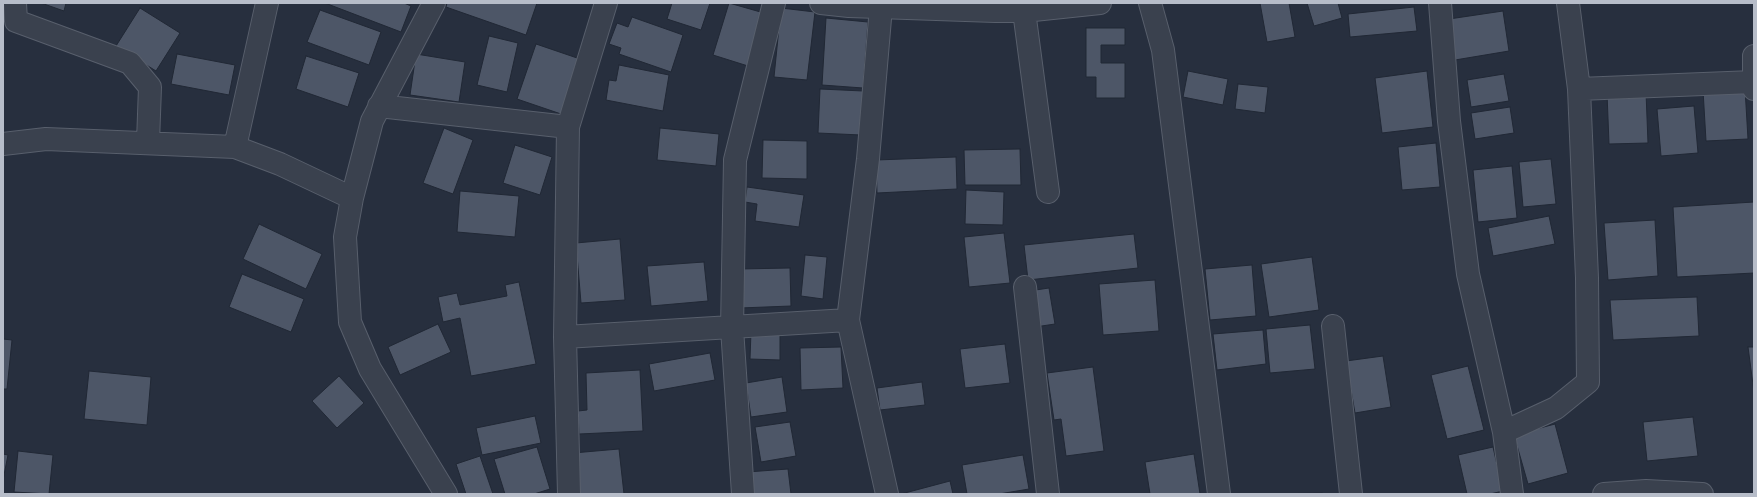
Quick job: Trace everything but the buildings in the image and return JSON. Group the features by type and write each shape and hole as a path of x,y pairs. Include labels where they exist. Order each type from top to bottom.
{"street":[{"path":"14,3 16,22 130,63 150,87 148,142"},
{"path":"235,147 267,3"},
{"path":"434,3 372,121 352,198 345,237 350,322 370,369 446,494"},
{"path":"569,494 565,337 568,127 606,3"},
{"path":"743,494 732,328 735,160 774,3"},
{"path":"821,3 881,7 995,7 1024,10 1100,3"},
{"path":"1150,3 1163,50 1219,494"},
{"path":"1440,3 1449,121 1468,274 1504,432 1512,494"},
{"path":"1504,432 1556,408 1588,382 1587,278 1578,89 1568,3"},
{"path":"881,7 868,159 848,320 887,494"},
{"path":"1024,10 1048,192"},
{"path":"1578,89 1754,86 1754,56"},
{"path":"379,106 568,127"},
{"path":"3,144 46,139 148,142 235,147 280,164 352,198"},
{"path":"1025,287 1048,494"},
{"path":"565,337 848,320"},
{"path":"1333,326 1351,494"},
{"path":"1604,494 1646,492 1702,494"}]}
